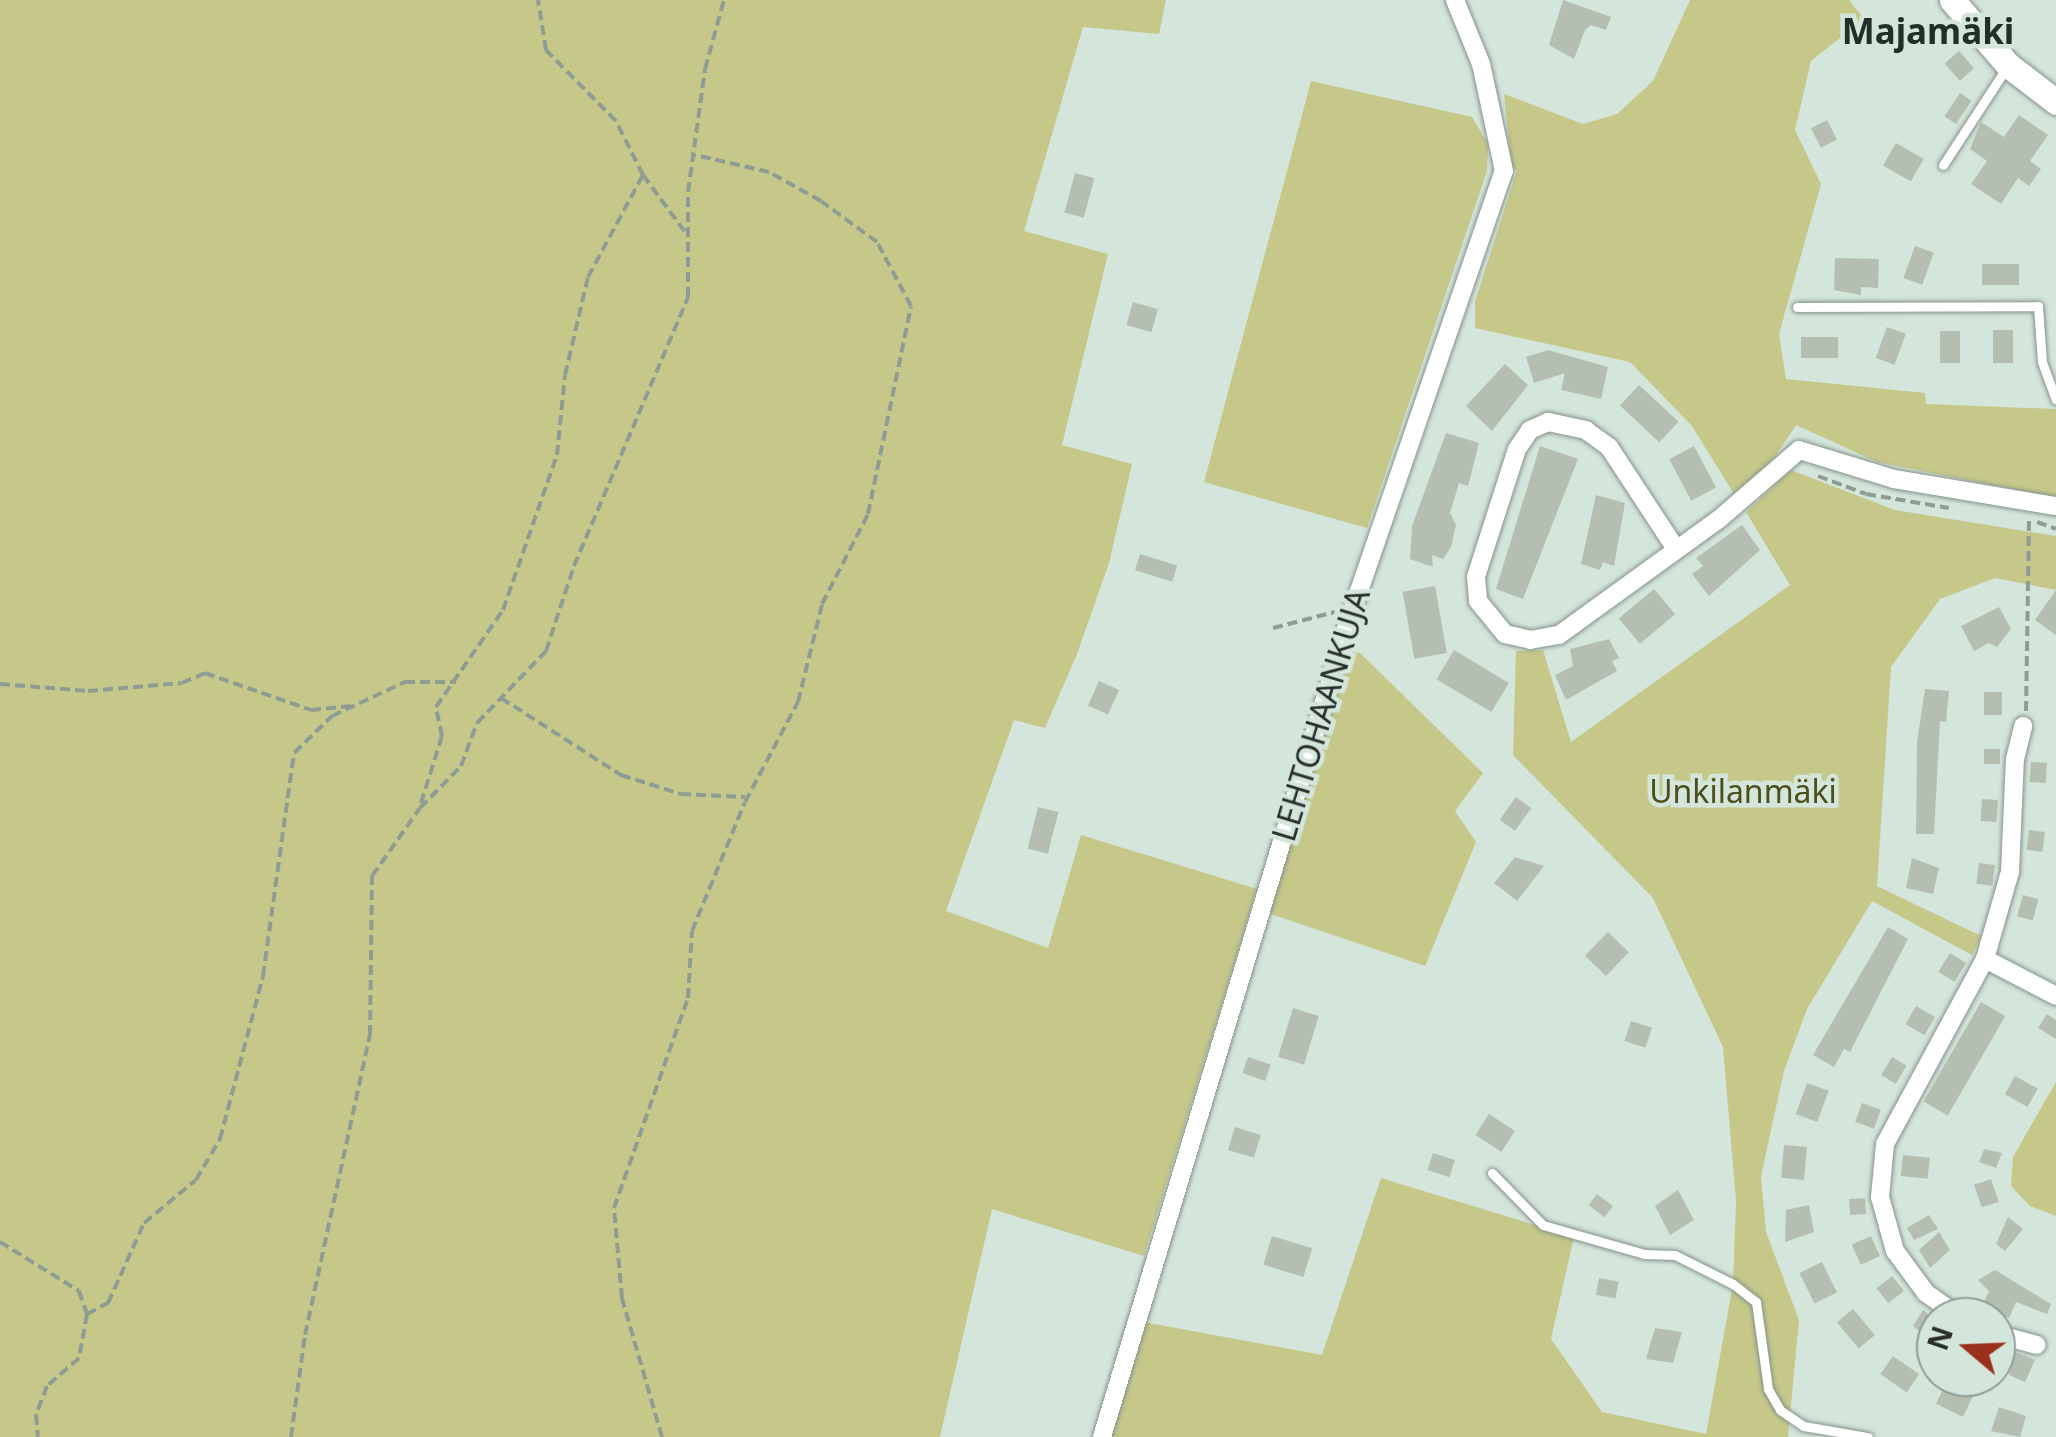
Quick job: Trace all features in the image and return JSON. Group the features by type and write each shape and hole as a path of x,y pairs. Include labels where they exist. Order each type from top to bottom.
{"street":[{"name":"LEHTOHAANKUJA","path":"1102,1437 1353,610 1504,171 1481,64 1455,0"},
{"path":"1952,0 2008,66 2056,102"},
{"path":"1676,549 1610,447 1586,430 1548,422 1530,430 1517,448 1476,577 1478,602 1505,634 1530,640 1558,635 1676,549 1799,450 1894,480 2056,506"},
{"path":"1938,1297 1904,1267 1883,1217 1879,1178 1891,1126 1985,959 2010,872 2015,760 2024,726"},
{"path":"1985,959 2056,996"},
{"path":"2016,1339 2037,1345"}],"lane":[{"path":"1944,165 2008,66"},
{"path":"1797,306 2038,306 2042,362 2056,400"},
{"path":"1492,1173 1542,1225 1644,1254 1675,1255 1733,1284 1756,1302 1768,1388 1780,1410 1804,1426 1868,1437"}],"path":[{"path":"538,0 546,50 616,121 643,176 688,236"},
{"path":"291,1437 305,1335 370,1035 372,876 420,808 461,766 477,723 546,651 574,566 688,297 693,155 724,0"},
{"path":"662,1437 622,1298 614,1208 688,998 692,931 748,797 798,702 822,604 868,514 911,306 877,242 821,201 769,172 693,155"},
{"path":"420,808 442,736 436,706 502,610 557,454 565,375 588,278 643,176"},
{"path":"2024,726 2029,519"},
{"path":"1274,628 1353,610"},
{"path":"0,684 88,691 182,684 205,673 311,710 354,706"},
{"path":"88,1314 108,1303 144,1222 196,1180 220,1140 263,976 294,754 332,716 406,682 456,682"},
{"path":"501,698 621,775 680,794 748,797"},
{"path":"0,1242 79,1291 88,1314 79,1358 47,1386 36,1415 38,1437"}],"green space":[{"path":"0,0 1166,0 1159,34 1083,27 1024,231 1108,254 1062,445 1132,464 1109,563 1077,654 1045,728 1014,720 946,911 1048,948 1081,835 1257,889 1144,1256 992,1209 940,1437 0,1437"},
{"path":"1690,0 1849,0 1864,19 1811,61 1795,130 1821,184 1779,334 1786,379 1925,393 1926,404 2056,409 2056,498 1877,462 1796,425 1774,458 1734,494 1692,426 1630,362 1475,328 1475,302 1517,170 1511,167 1504,94 1583,124 1617,114 1653,81"},
{"path":"1311,81 1472,117 1488,144 1487,171 1367,528 1204,482"},
{"name":"Unkilanmäki","path":"1791,470 1895,510 2056,536 2056,590 1995,578 1940,599 1891,667 1877,886 1981,936 1972,955 1872,901 1807,1009 1784,1071 1761,1176 1766,1232 1799,1320 1788,1437 1109,1437 1144,1322 1322,1355 1381,1178 1574,1237 1551,1339 1602,1412 1706,1434 1733,1284 1736,1201 1723,1047 1653,898 1513,755 1516,651 1543,650 1571,742 1790,585 1746,512"},
{"path":"1351,652 1360,653 1483,773 1455,811 1476,842 1425,966 1268,913"},
{"path":"2056,1082 2056,1216 2030,1206 2011,1186 2013,1157"}],"building":[{"path":"1563,0 1611,17 1606,30 1591,25 1585,30 1574,59 1549,45"},
{"path":"1959,51 1974,68 1960,81 1945,63"},
{"path":"1960,93 1972,101 1956,124 1944,116"},
{"path":"2019,115 2048,135 2030,161 2041,169 2029,186 2018,178 2001,204 1971,184 1987,161 1970,149 1981,122 2004,137"},
{"path":"1827,120 1837,140 1821,148 1811,128"},
{"path":"1896,143 1924,159 1911,182 1883,166"},
{"path":"1075,173 1094,178 1084,218 1064,213"},
{"path":"1915,246 1934,253 1922,285 1903,278"},
{"path":"1835,258 1879,259 1878,288 1861,287 1861,295 1834,290"},
{"path":"1982,264 2019,264 2019,285 1982,285"},
{"path":"1133,302 1158,309 1151,332 1126,325"},
{"path":"1887,327 1906,334 1895,365 1876,358"},
{"path":"1993,330 2013,330 2013,363 1993,363"},
{"path":"1940,331 1960,331 1960,363 1940,363"},
{"path":"1801,337 1838,337 1838,358 1801,358"},
{"path":"1548,350 1608,367 1601,399 1561,390 1565,373 1534,383 1526,357"},
{"path":"1505,364 1528,385 1492,431 1466,406"},
{"path":"1639,385 1678,422 1659,442 1620,405"},
{"path":"1446,433 1479,443 1468,486 1459,483 1450,513 1456,525 1451,547 1443,559 1432,555 1433,567 1410,559 1412,526"},
{"path":"1540,446 1578,459 1523,599 1496,589"},
{"path":"1694,446 1716,487 1691,501 1669,459"},
{"path":"1596,495 1625,503 1614,566 1603,562 1600,570 1581,564"},
{"path":"1742,525 1760,550 1709,596 1692,574 1703,566 1696,558"},
{"path":"1140,554 1177,565 1172,582 1135,570"},
{"path":"1435,586 1447,653 1414,659 1403,592"},
{"path":"1654,589 1675,614 1640,644 1619,619"},
{"path":"2056,590 2056,635 2035,620"},
{"path":"1999,607 2011,629 1997,647 1989,643 1974,651 1961,626"},
{"path":"1609,639 1619,658 1612,661 1617,671 1566,700 1555,675 1573,666 1570,649"},
{"path":"1454,650 1509,683 1491,712 1436,679"},
{"path":"1099,681 1119,690 1108,715 1088,706"},
{"path":"1925,689 1949,691 1946,722 1940,721 1934,834 1916,834 1917,742"},
{"path":"1984,692 2002,692 2002,715 1984,715"},
{"path":"1984,749 2000,749 2000,764 1984,764"},
{"path":"2031,762 2047,763 2046,783 2030,782"},
{"path":"1516,797 1531,808 1515,831 1500,820"},
{"path":"1982,799 1998,800 1996,822 1980,821"},
{"path":"1038,807 1058,812 1048,854 1028,849"},
{"path":"2029,830 2045,832 2042,852 2027,850"},
{"path":"1515,857 1544,866 1517,901 1494,883"},
{"path":"1912,858 1939,868 1933,894 1906,888"},
{"path":"1979,863 1995,865 1992,886 1976,884"},
{"path":"2023,895 2038,899 2033,920 2017,916"},
{"path":"1888,927 1908,939 1850,1052 1844,1049 1834,1067 1813,1055"},
{"path":"1608,932 1629,952 1606,976 1585,956"},
{"path":"1950,953 1966,963 1954,982 1938,972"},
{"path":"1981,1002 2005,1016 1948,1116 1924,1102"},
{"path":"1916,1006 1935,1017 1925,1035 1906,1024"},
{"path":"1293,1008 1319,1016 1304,1065 1278,1057"},
{"path":"2047,1014 2056,1020 2056,1039 2038,1028"},
{"path":"1631,1021 1652,1028 1645,1048 1625,1041"},
{"path":"1248,1057 1271,1065 1265,1081 1242,1073"},
{"path":"1892,1057 1907,1066 1896,1084 1881,1075"},
{"path":"2015,1076 2038,1089 2028,1107 2005,1094"},
{"path":"1807,1083 1829,1091 1817,1122 1796,1114"},
{"path":"1862,1103 1881,1110 1874,1129 1855,1122"},
{"path":"1489,1114 1515,1131 1501,1152 1475,1135"},
{"path":"1235,1127 1261,1135 1254,1158 1228,1150"},
{"path":"1784,1145 1807,1147 1804,1180 1781,1178"},
{"path":"1984,1149 2002,1153 1996,1168 1979,1162"},
{"path":"1433,1153 1455,1160 1449,1177 1427,1170"},
{"path":"1903,1155 1930,1158 1928,1179 1901,1176"},
{"path":"1991,1179 1999,1202 1982,1208 1974,1185"},
{"path":"1678,1190 1694,1220 1670,1235 1655,1206"},
{"path":"1597,1194 1613,1206 1605,1217 1589,1205"},
{"path":"1865,1198 1866,1214 1850,1215 1849,1199"},
{"path":"1809,1205 1814,1232 1785,1242 1786,1210"},
{"path":"1929,1215 1938,1229 1914,1240 1907,1228"},
{"path":"2008,1217 2023,1229 2005,1251 1996,1244"},
{"path":"1939,1232 1950,1250 1930,1268 1919,1250"},
{"path":"1272,1236 1312,1248 1303,1277 1263,1265"},
{"path":"1871,1236 1880,1256 1861,1265 1852,1245"},
{"path":"1822,1262 1837,1293 1814,1304 1800,1273"},
{"path":"1995,1270 2051,1304 2047,1314 2016,1302 2016,1297 1986,1297 1989,1291 1978,1280"},
{"path":"1892,1276 1904,1291 1888,1303 1876,1289"},
{"path":"1599,1278 1619,1282 1615,1299 1596,1295"},
{"path":"1853,1309 1875,1335 1859,1349 1837,1322"},
{"path":"1655,1328 1682,1332 1673,1363 1646,1359"},
{"path":"2016,1352 2035,1360 2025,1382 2016,1378"},
{"path":"1893,1356 1916,1372 1907,1392 1880,1374"},
{"path":"1939,1397 1973,1397 1963,1417 1936,1404"},
{"path":"1999,1407 2026,1416 2020,1437 1991,1431"}],"district":[{"name":"Majamäki","path":"1928,31"}]}
